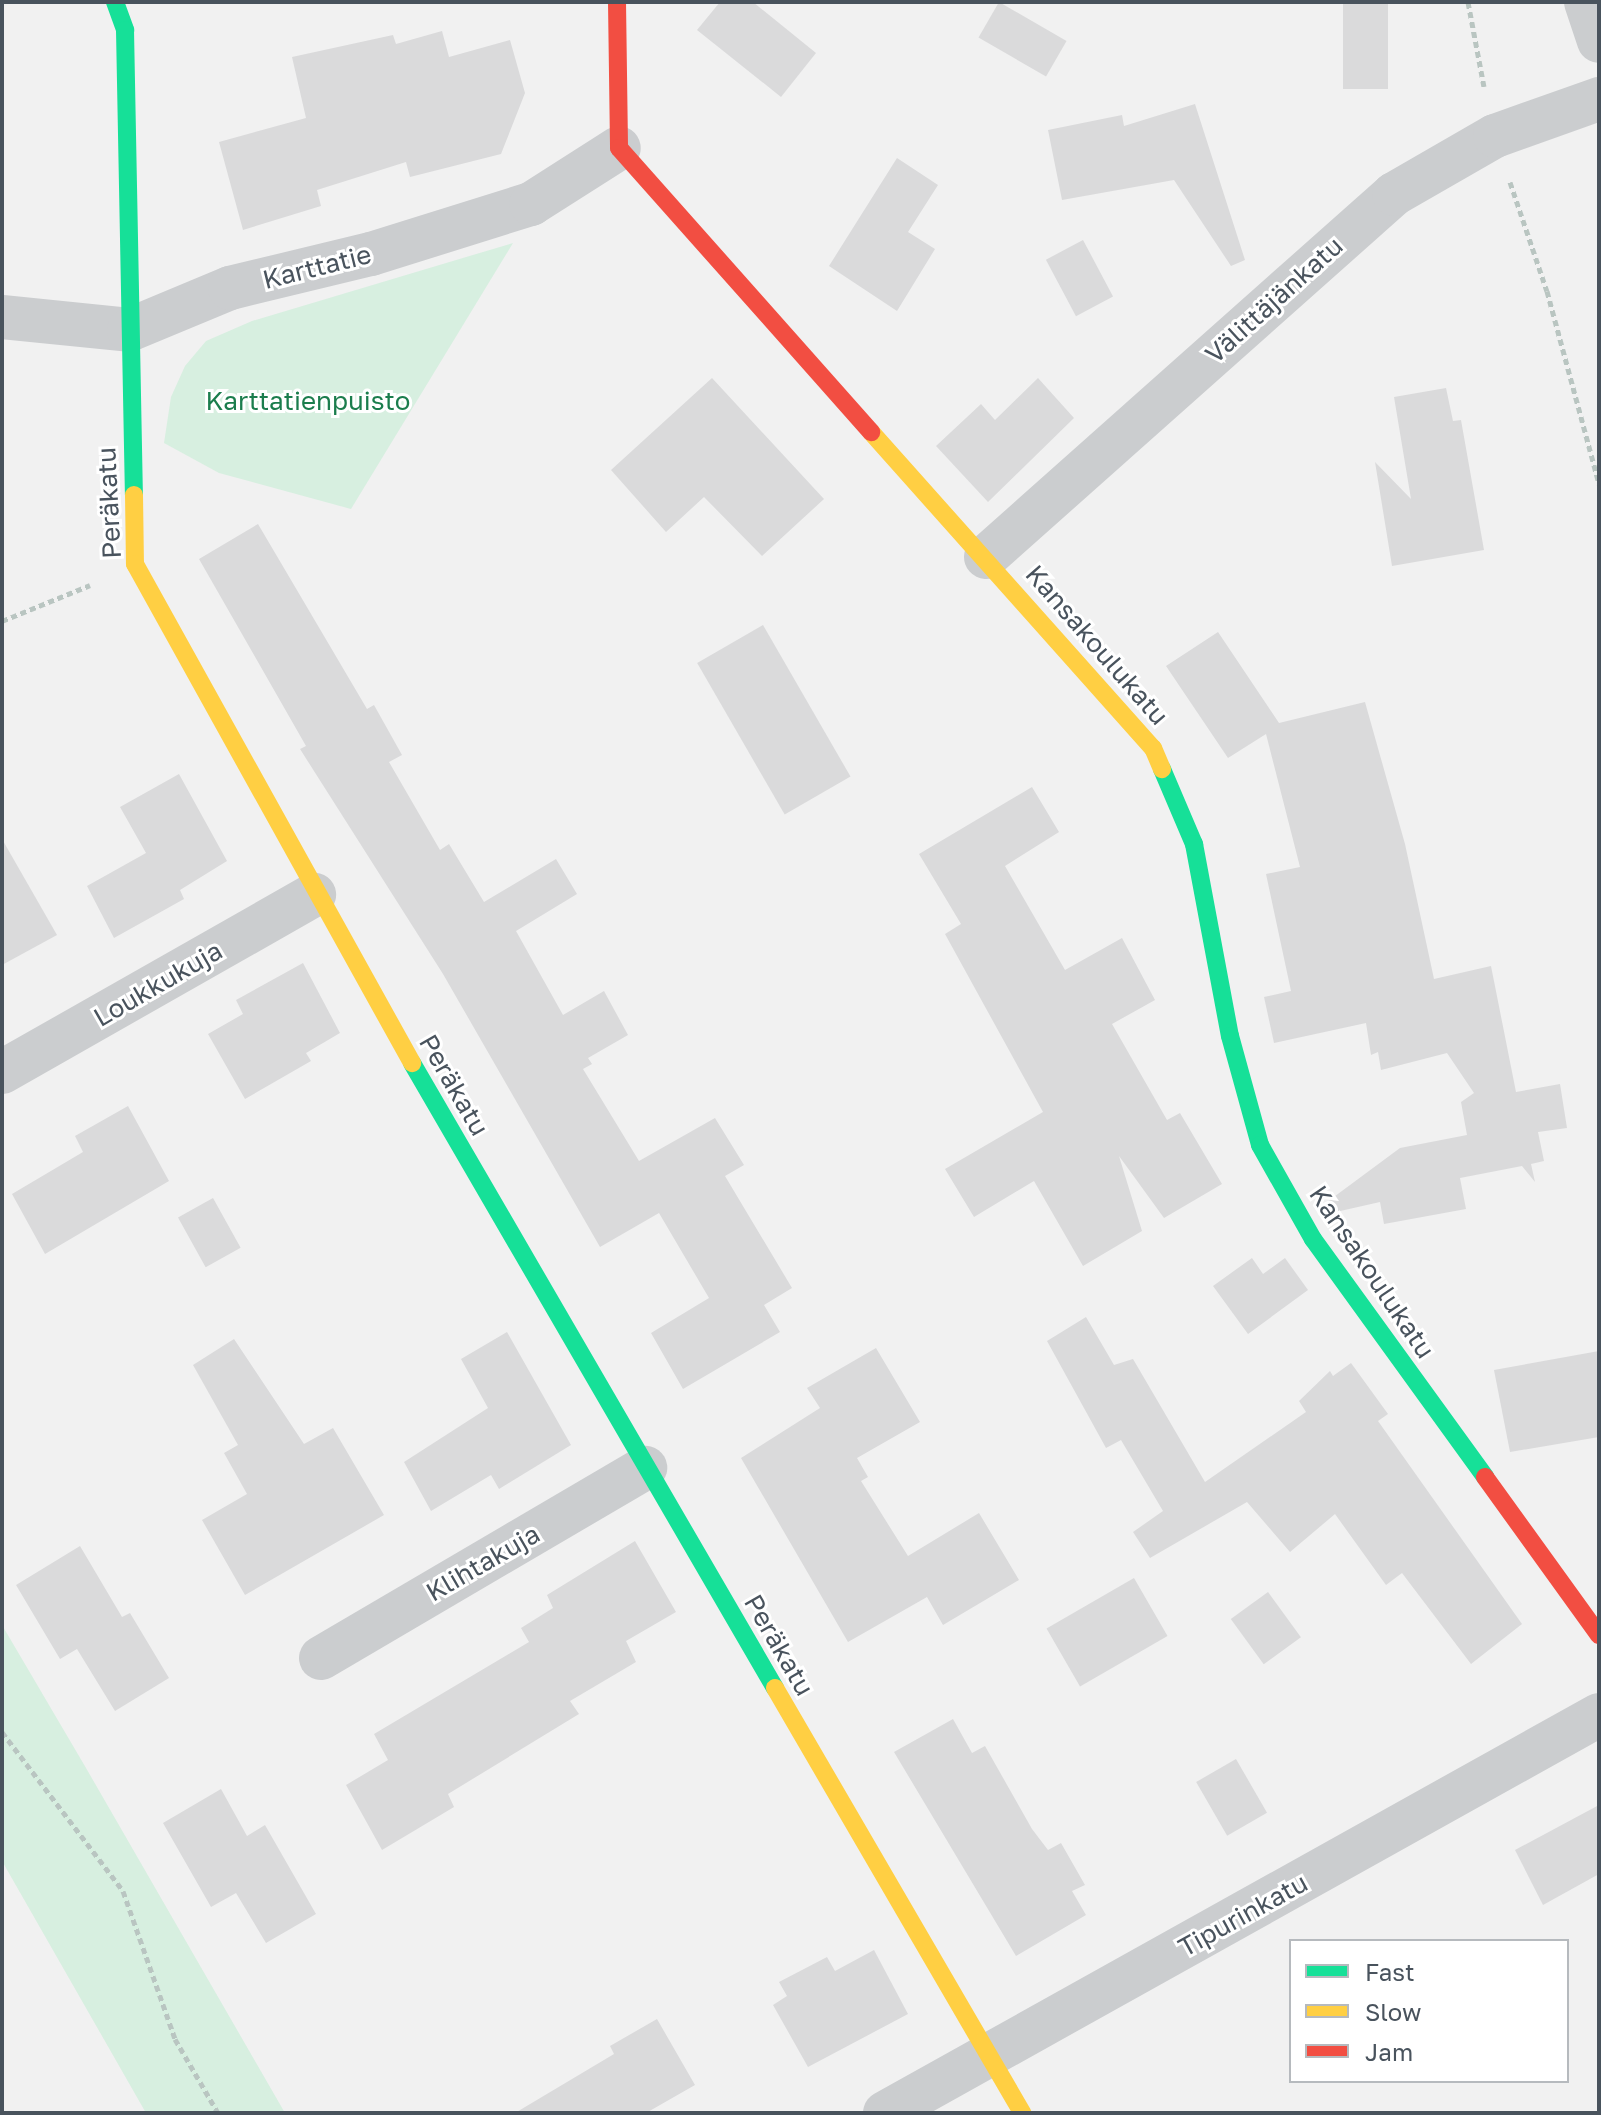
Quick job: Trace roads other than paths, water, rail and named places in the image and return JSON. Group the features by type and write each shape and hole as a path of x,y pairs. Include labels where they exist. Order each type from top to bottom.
{"street":[{"name":"Peräkatu","path":"115,2 125,30 135,564 314,895 1022,2113"},
{"path":"617,2 619,148"},
{"path":"1586,2 1599,41"},
{"name":"Välittäjänkatu","path":"986,557 1394,194 1495,136 1599,99"},
{"name":"Karttatie","path":"2,317 129,330 230,288 371,254 531,204 619,148"},
{"name":"Kansakoulukatu","path":"619,148 1153,748 1194,844 1230,1036 1260,1145 1313,1239 1599,1635"},
{"name":"Loukkukuja","path":"2,1072 314,895"},
{"name":"Klihtakuja","path":"321,1658 645,1468"},
{"name":"Tipurinkatu","path":"885,2113 1599,1715"}],"park label":[{"name":"Karttatienpuisto","path":"308,401"}]}
